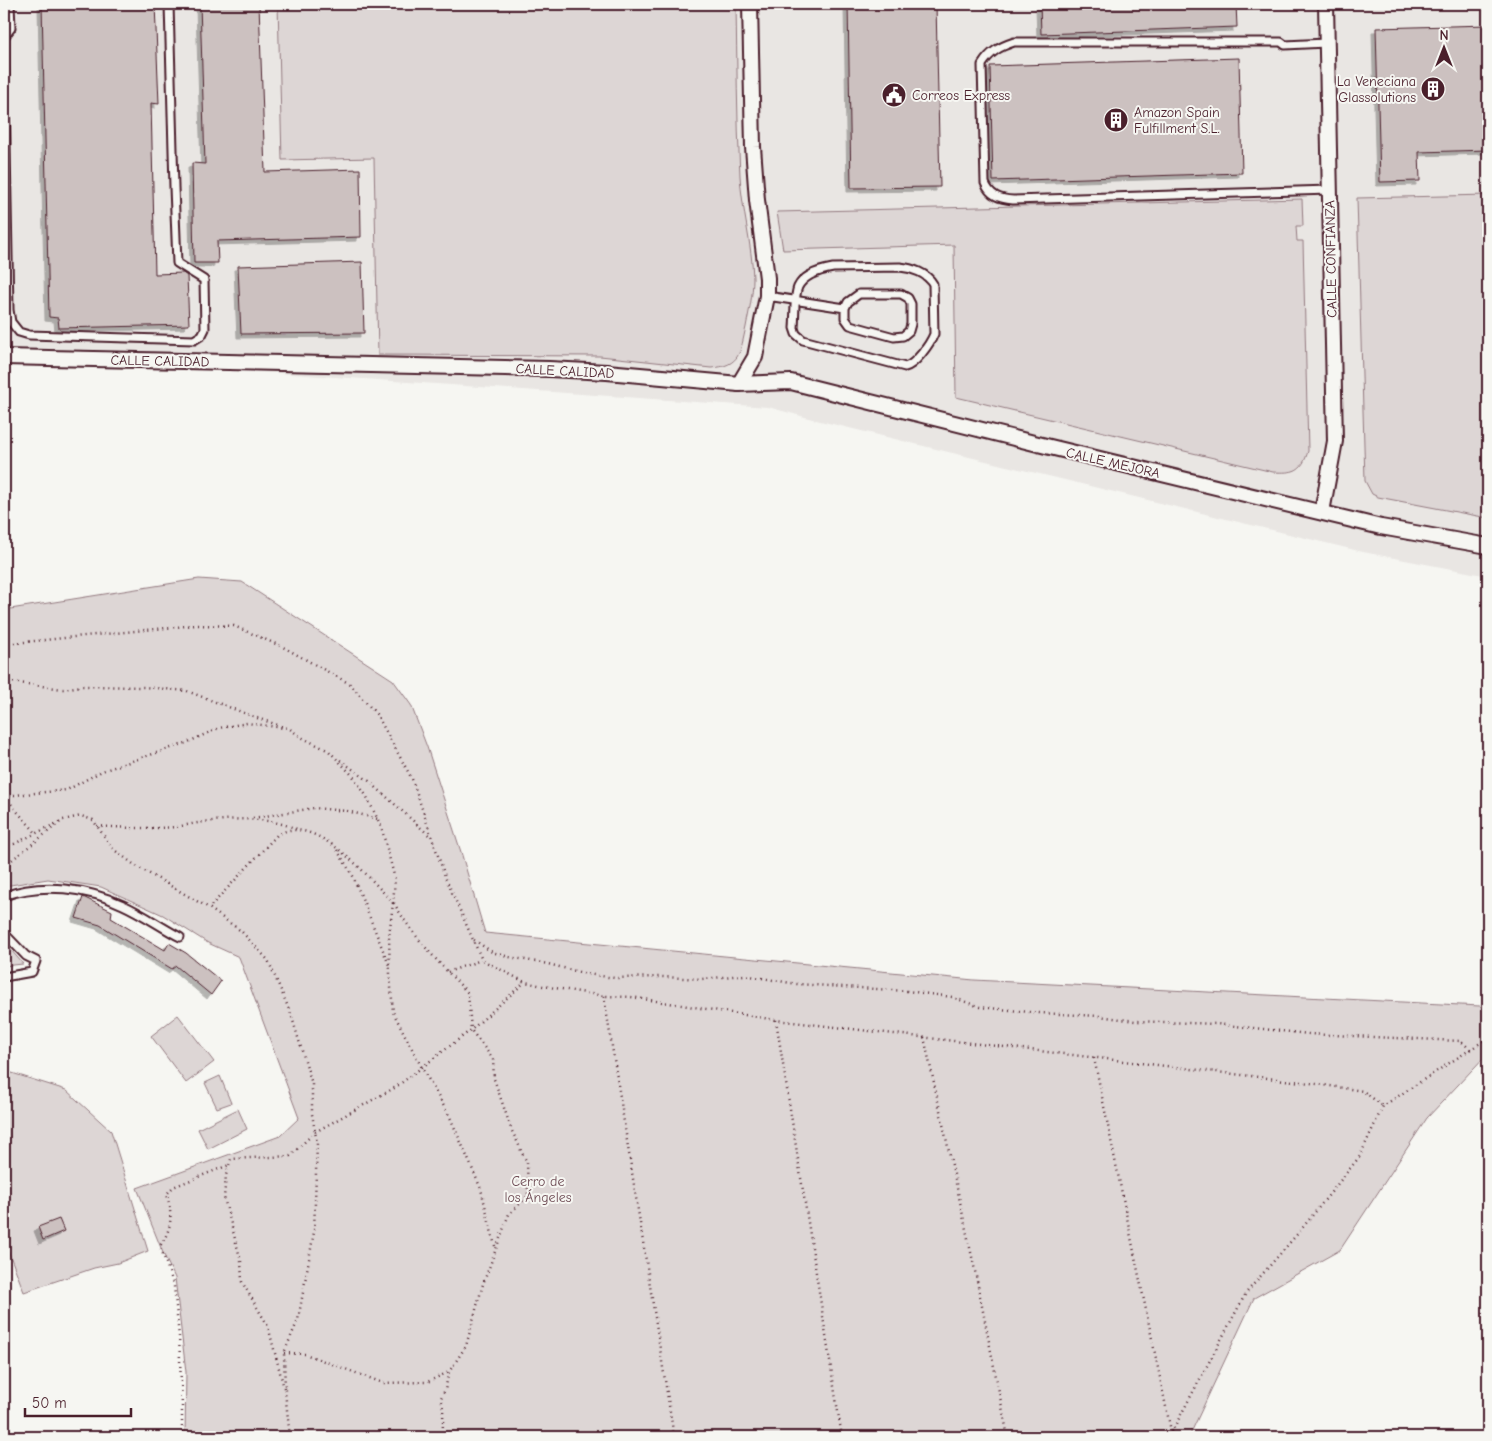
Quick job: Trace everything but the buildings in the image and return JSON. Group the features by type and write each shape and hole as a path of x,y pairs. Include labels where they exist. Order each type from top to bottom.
{"street":[{"path":"739,384 755,357 767,296 767,278 756,200 750,4"},
{"name":"CALLE CONFIANZA","path":"1322,512 1335,441 1326,4"},
{"name":"CALLE CALIDAD","path":"4,357 548,369 607,372 739,384"},
{"name":"CALLE MEJORA","path":"739,384 791,382 1381,527 1488,546"}],"lane":[{"path":"10,4 10,28 4,38 4,132 10,322 19,332 29,335 194,340 202,335 205,329 204,280 177,263 169,4"},
{"path":"1326,43 1286,45 1281,42 1251,41 1014,42 1004,45 988,56 982,66 985,183 994,196 1013,200 1330,190"},
{"path":"833,268 910,268 930,278 933,284 934,334 932,340 911,365 905,366 803,340 796,334 794,328 796,300 798,288 803,281 823,270 833,268"},
{"path":"858,294 901,294 908,298 910,304 911,324 909,331 903,336 894,337 850,325 845,318 845,308 848,302 858,294"},
{"path":"767,296 845,308"},
{"path":"4,896 20,890 64,888 91,893 123,905 180,937"},
{"path":"4,934 26,956 36,961 32,972 4,976"}],"path":[{"path":"4,644 196,625 234,626 283,647 350,684 376,715 412,778 446,879 482,960 525,982 604,996 631,997 776,1020 1310,1083 1363,1091 1383,1106"},
{"path":"4,678 12,682 63,690 91,686 144,687 187,691 290,729 301,737 329,751 354,776 381,826 395,879 389,936 393,1012 450,1117 481,1189 496,1248"},
{"path":"5,796 66,790 102,771 186,743 218,728 247,723 290,729"},
{"path":"332,755 369,781 432,838"},
{"path":"4,792 5,796 36,833"},
{"path":"242,820 314,808 347,811 378,820"},
{"path":"4,843 14,844 63,820 81,816 93,820 113,849 136,866 209,908 241,931 268,960 291,1014 312,1084 312,1114 317,1143 314,1232 298,1320 284,1353 285,1392 290,1437"},
{"path":"97,826 147,828 253,819 285,824 324,838 374,882 393,903 405,923 468,993 471,1030 493,1059 494,1079 512,1131 528,1162 528,1196 509,1214 483,1284 466,1346 449,1372 441,1398 444,1408 443,1437"},
{"path":"4,866 63,820"},
{"path":"209,908 277,835 287,830 306,832"},
{"path":"336,848 353,876 390,967"},
{"path":"473,939 500,955 587,974 616,978 661,977 702,979 744,976 797,984 906,991 952,997 980,1007 1039,1013 1099,1016 1135,1021 1217,1024 1309,1034 1461,1041 1471,1050"},
{"path":"448,972 482,960"},
{"path":"285,1392 268,1326 242,1282 241,1261 224,1198 226,1175 231,1159 290,1156 315,1132 396,1087 422,1068 471,1030 525,982"},
{"path":"604,996 674,1437"},
{"path":"776,1020 842,1437"},
{"path":"924,1037 974,1266 1008,1437"},
{"path":"1168,1437 1246,1293 1360,1156 1383,1106 1488,1038"},
{"path":"1094,1058 1171,1432"},
{"path":"182,1437 179,1337 174,1286 160,1246 171,1224 167,1194 173,1187 229,1165"},
{"path":"284,1353 305,1354 383,1383 427,1382 449,1372"}],"shaded area":[{"path":"4,4 1488,4 1488,576 1363,552 768,407 4,354"}],"green space":[{"path":"278,4 736,4 740,176 753,278 752,297 738,356 728,364 711,368 600,356 378,355 374,158 282,160"},
{"path":"1488,195 1488,518 1378,497 1372,494 1365,481 1357,198"},
{"path":"1302,199 1303,226 1296,226 1297,241 1303,241 1308,451 1300,467 1286,472 1273,472 956,397 954,245 783,250 777,212"},
{"name":"Cerro de los Ángeles","path":"199,579 242,582 393,680 411,705 427,747 485,933 974,980 1480,1006 1488,1012 1488,1053 1427,1118 1340,1250 1254,1298 1189,1437 185,1437 186,1372 175,1278 137,1188 280,1136 299,1118 239,957 208,943 163,915 101,887 48,879 4,886 4,610"},
{"path":"4,942 23,964 4,966"},
{"path":"178,1015 214,1062 186,1083 151,1036"},
{"path":"4,1073 12,1073 66,1090 111,1131 148,1251 118,1263 94,1268 24,1292 4,1240"},
{"path":"220,1076 231,1103 217,1108 205,1083"},
{"path":"238,1109 247,1129 208,1149 198,1129"}],"place":[{"name":"La Veneciana Glassolutions","path":"1433,89"},
{"name":"Correos Express","path":"894,95"},
{"name":"Amazon Spain Fulfillment S.L.","path":"1116,120"}]}
